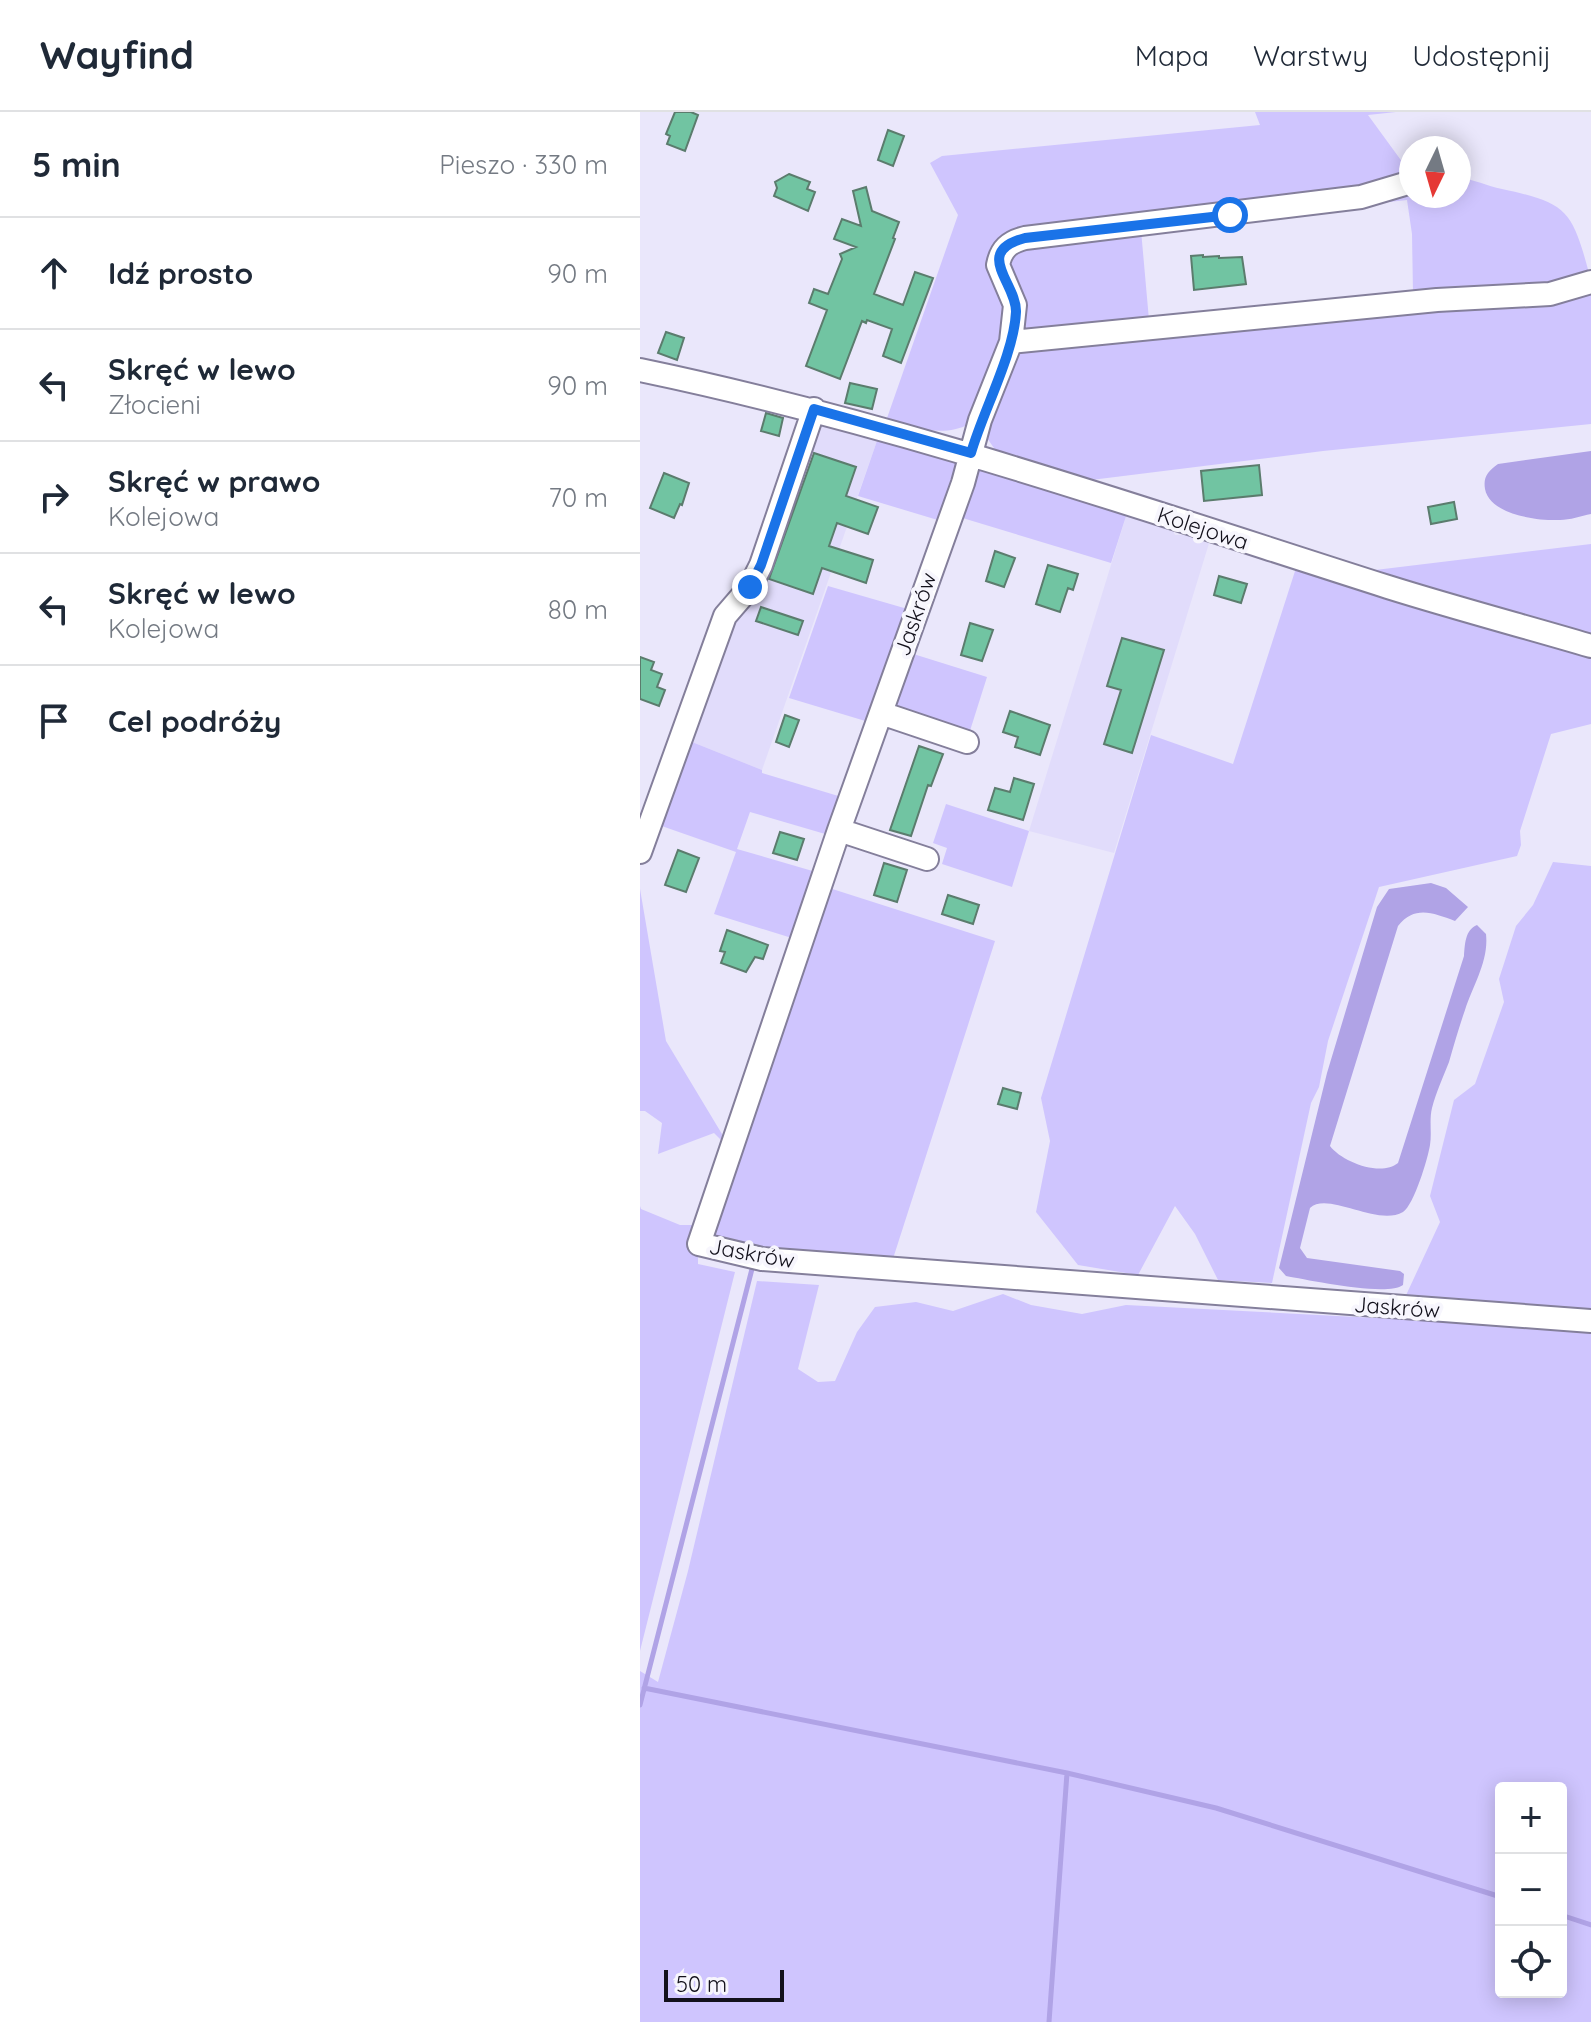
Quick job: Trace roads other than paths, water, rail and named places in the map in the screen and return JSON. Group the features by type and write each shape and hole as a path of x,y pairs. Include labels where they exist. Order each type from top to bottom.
{"street":[{"name":"Jaskrów","path":"1399,186 1361,197 1025,238 1008,244 998,265 1015,305 1011,342 980,420 699,1244 762,1259 1591,1321"},
{"path":"1011,342 1437,300 1550,294 1591,282"},
{"name":"Kolejowa","path":"640,370 814,409 971,453 1392,588 1591,646"},
{"path":"640,852 725,616 750,587 761,565 814,409"},
{"path":"881,713 967,742"},
{"path":"839,830 927,859"}],"waterway":[{"path":"640,1705 753,1265"},
{"path":"644,1688 1067,1773 1216,1808 1495,1895"},
{"path":"1049,2022 1067,1773"},
{"path":"1567,1917 1591,1925"}]}
